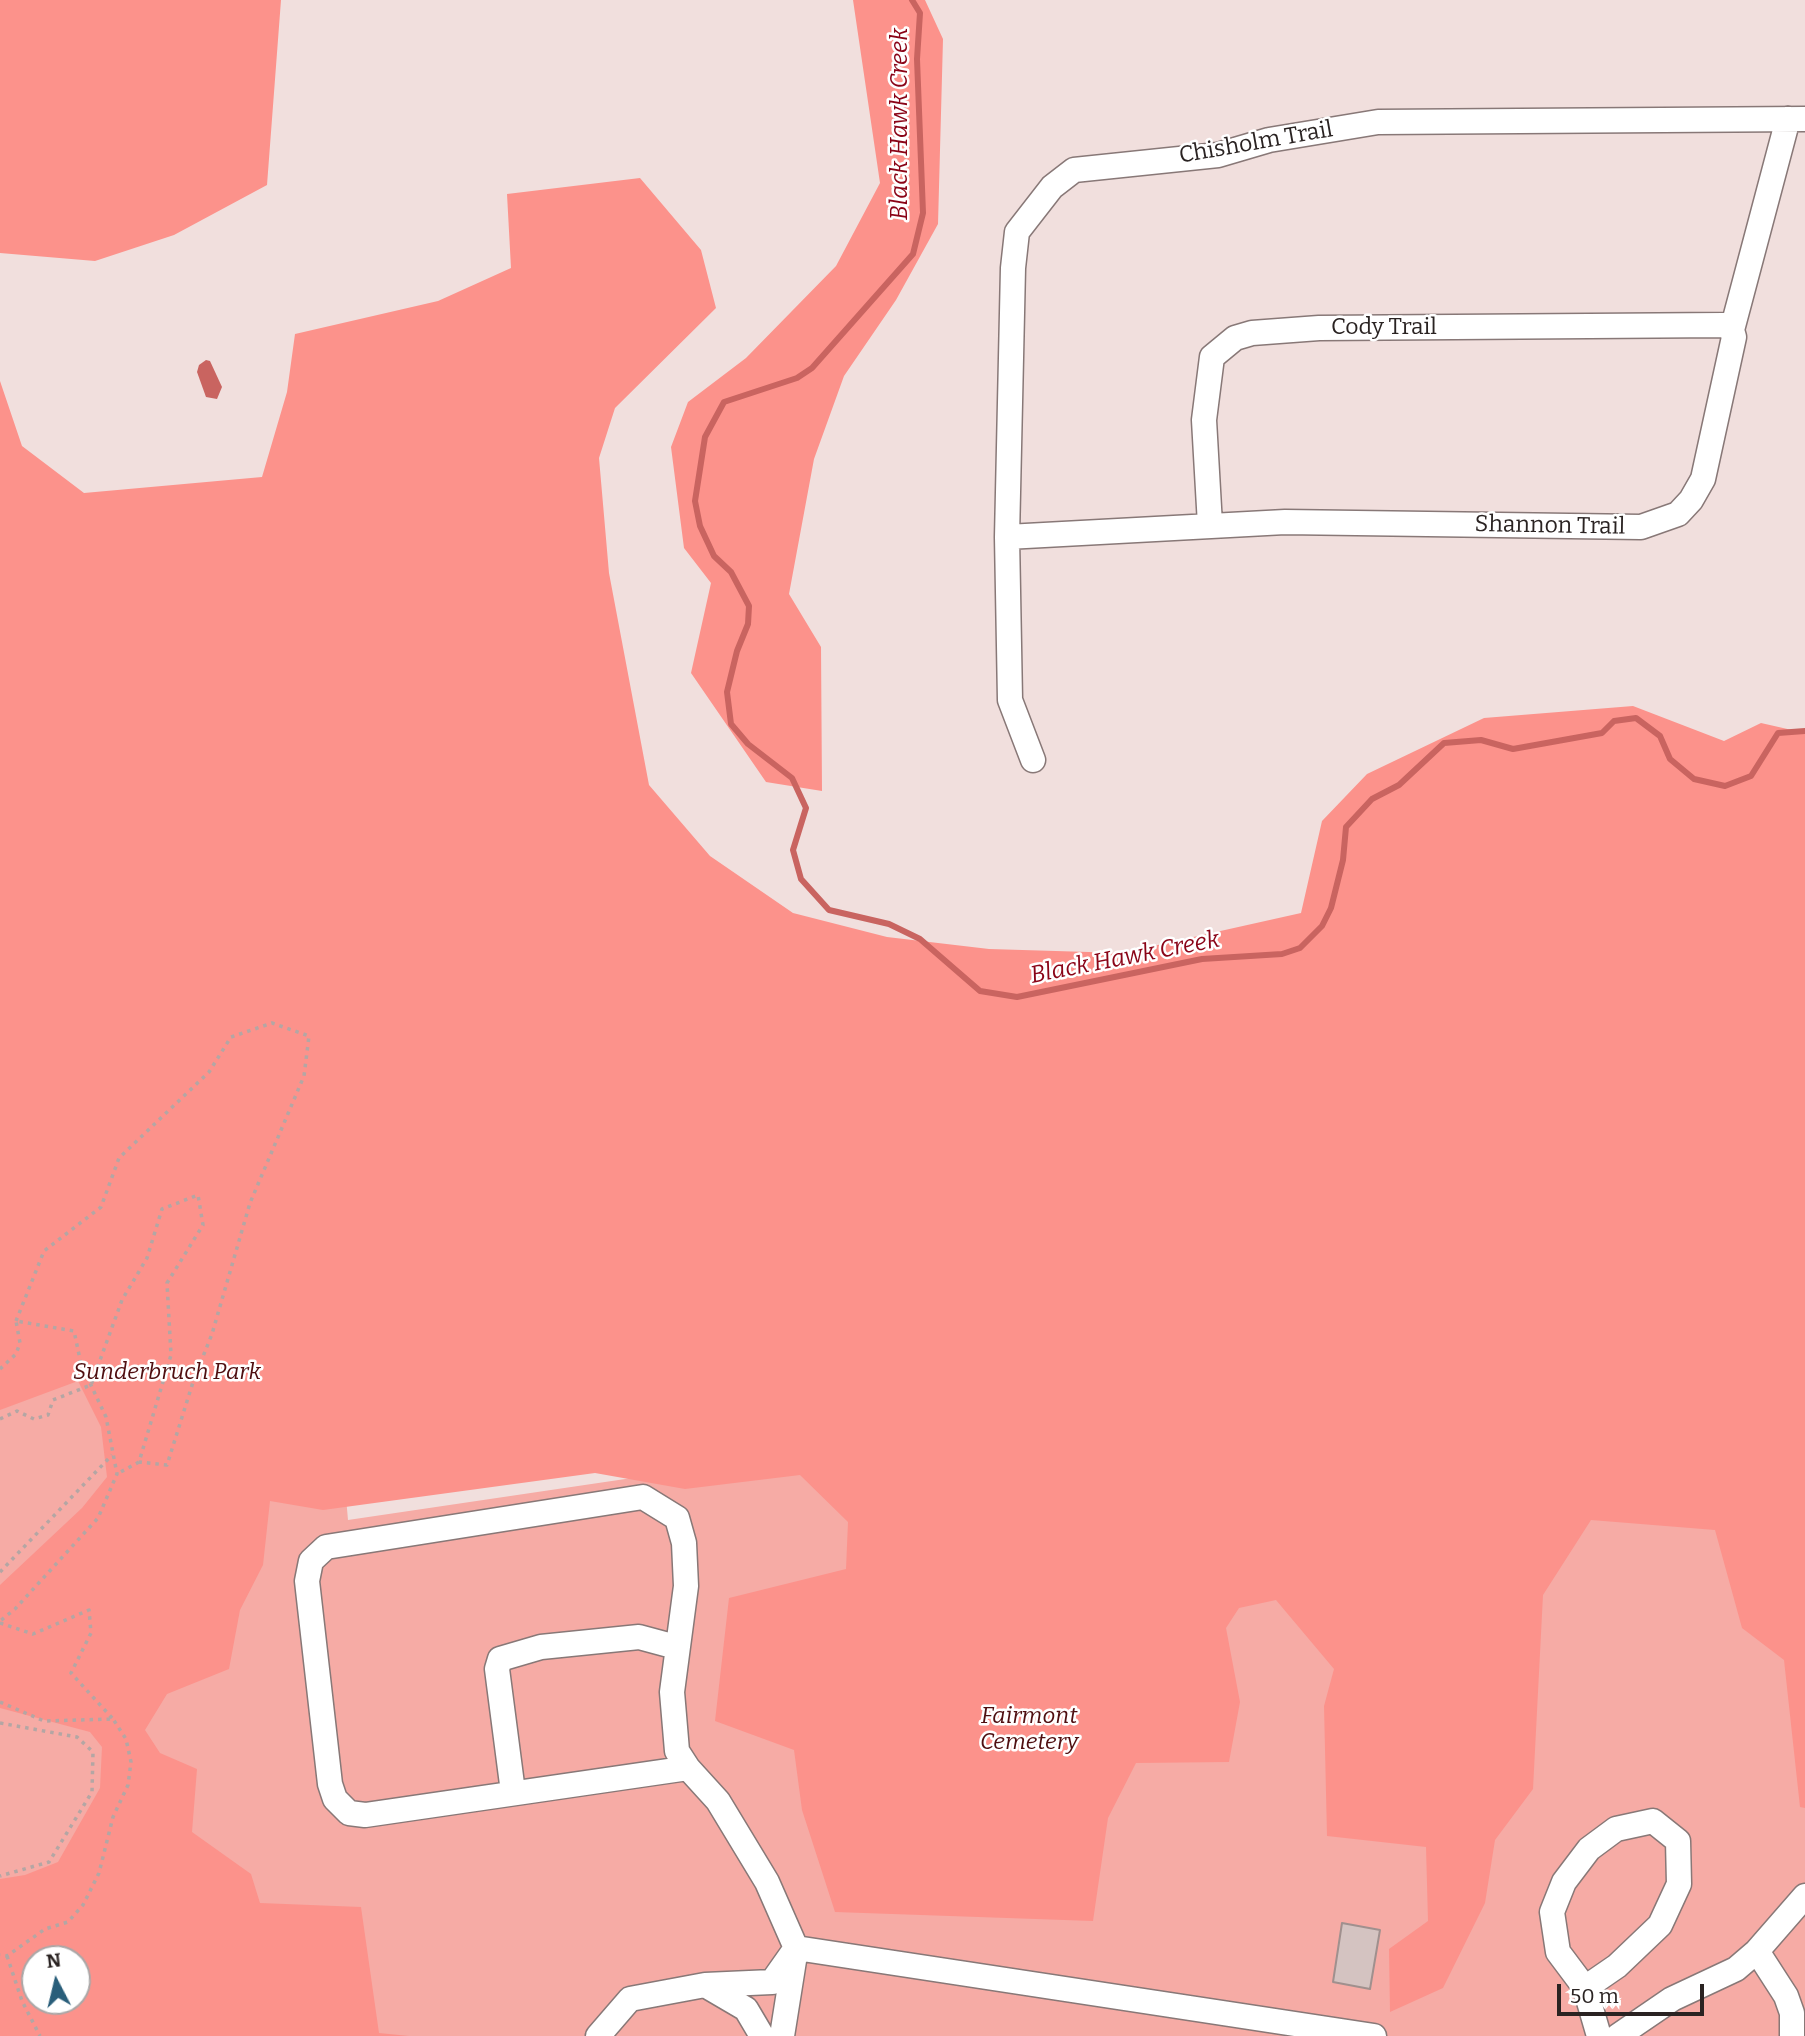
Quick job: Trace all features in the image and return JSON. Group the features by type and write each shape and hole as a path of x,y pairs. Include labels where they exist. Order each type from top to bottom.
{"street":[{"name":"Shannon Trail","path":"1007,537 1285,522 1641,527 1678,514 1691,500 1703,479 1734,337 1732,330 1797,119"},
{"name":"Chisholm Trail","path":"1033,761 1010,700 1007,537 1013,268 1017,232 1052,187 1074,170 1218,155 1269,140 1378,122 1797,119"},
{"name":"Cody Trail","path":"1210,526 1204,420 1212,356 1235,338 1252,333 1320,328 1724,325 1732,330"},
{"path":"688,1768 365,1815 349,1813 335,1799 330,1784 307,1581 311,1561 326,1547 643,1497 677,1518 684,1544 686,1586 676,1647 673,1704 677,1751 688,1768 718,1801 767,1882 796,1948 782,2036"},
{"path":"513,1792 497,1669 500,1659 541,1647 639,1637 676,1647"},
{"path":"1585,1988 1617,1966 1660,1925 1679,1884 1678,1841 1653,1821 1616,1829 1590,1849 1564,1882 1552,1912 1558,1952 1585,1988 1600,2036"},
{"path":"1618,2036 1672,1999 1736,1969 1757,1951 1805,1896"},
{"path":"598,2036 630,1999 705,1985 772,1982 796,1948"},
{"path":"796,1948 1374,2036"},
{"path":"1757,1951 1786,1996 1792,2013 1792,2036"},
{"path":"705,1985 746,2009 762,2036"}],"path":[{"path":"0,1369 16,1354 20,1343 16,1321 44,1251 101,1207 119,1158 209,1072 231,1037 272,1023 309,1036 304,1076 250,1203 212,1334 167,1465 139,1462 117,1474"},
{"path":"0,1419 17,1411 34,1419 48,1416 53,1400 91,1385 122,1300 148,1258 162,1209 198,1195 204,1226 167,1283 171,1355 139,1462"},
{"path":"0,1955 7,1956 45,1930 68,1922 83,1905 99,1873 113,1817 128,1785 131,1762 126,1739 113,1719 71,1673 91,1633 89,1610 33,1634 0,1622 98,1518 117,1474 106,1417 81,1364 74,1331 16,1321"},
{"path":"0,1572 113,1454"},
{"path":"0,1702 44,1721 113,1719"},
{"path":"0,1723 77,1737 93,1752 93,1792 50,1862 0,1876"},
{"path":"7,1956 22,2001 40,2036"}],"green space":[{"path":"0,0 281,0 267,185 174,235 95,261 0,253"},
{"path":"853,0 925,0 943,39 938,224 896,300 844,376 814,459 789,594 821,647 822,791 766,782 691,673 711,583 684,548 671,447 688,402 746,358 836,266 880,183"},
{"name":"Sunderbruch Park","path":"640,178 701,250 716,308 615,408 599,458 609,573 649,785 710,856 793,913 887,937 989,949 1122,953 1301,913 1322,821 1367,774 1484,718 1633,706 1724,741 1761,723 1805,733 1805,1808 1800,1807 1784,1660 1742,1628 1715,1530 1591,1520 1543,1595 1533,1789 1495,1840 1485,1903 1443,1988 1390,2012 1389,1949 1428,1921 1426,1847 1327,1836 1324,1706 1334,1669 1276,1600 1239,1608 1226,1628 1240,1702 1229,1762 1136,1763 1108,1818 1093,1921 835,1912 802,1810 794,1750 715,1721 729,1598 846,1569 848,1522 800,1475 685,1489 595,1473 323,1510 270,1501 263,1565 240,1610 229,1669 167,1694 145,1730 160,1753 197,1769 192,1832 251,1874 260,1903 361,1907 379,2033 409,2036 0,2036 0,1879 25,1875 58,1862 100,1788 102,1747 90,1732 0,1708 0,1585 82,1508 107,1477 101,1427 78,1381 0,1410 0,381 22,446 84,493 262,477 287,392 295,334 438,301 511,268 507,194"},
{"name":"Fairmont Cemetery","path":"0,765 289,852 348,1520 862,1444 1805,1482 1805,2036 0,2036"}],"shaded area":[{"path":"206,360 210,361 222,387 217,399 206,397 197,372 199,365"}],"building":[{"path":"1342,1923 1380,1930 1370,1989 1333,1982"}],"waterway":[{"name":"Black Hawk Creek","path":"912,0 920,13 917,59 923,213 913,254 812,368 797,378 724,402 705,437 695,501 700,526 714,556 731,572 749,606 748,624 737,651 727,692 731,724 748,744 792,778 806,808 793,850 801,879 829,910 889,924 920,939 980,991 1017,997 1202,959 1282,954 1300,948 1322,926 1331,908 1343,860 1346,827 1372,799 1399,785 1444,743 1481,740 1513,749 1602,733 1614,721 1636,718 1660,736 1670,759 1694,779 1725,786 1751,776 1778,733 1805,731"}]}
